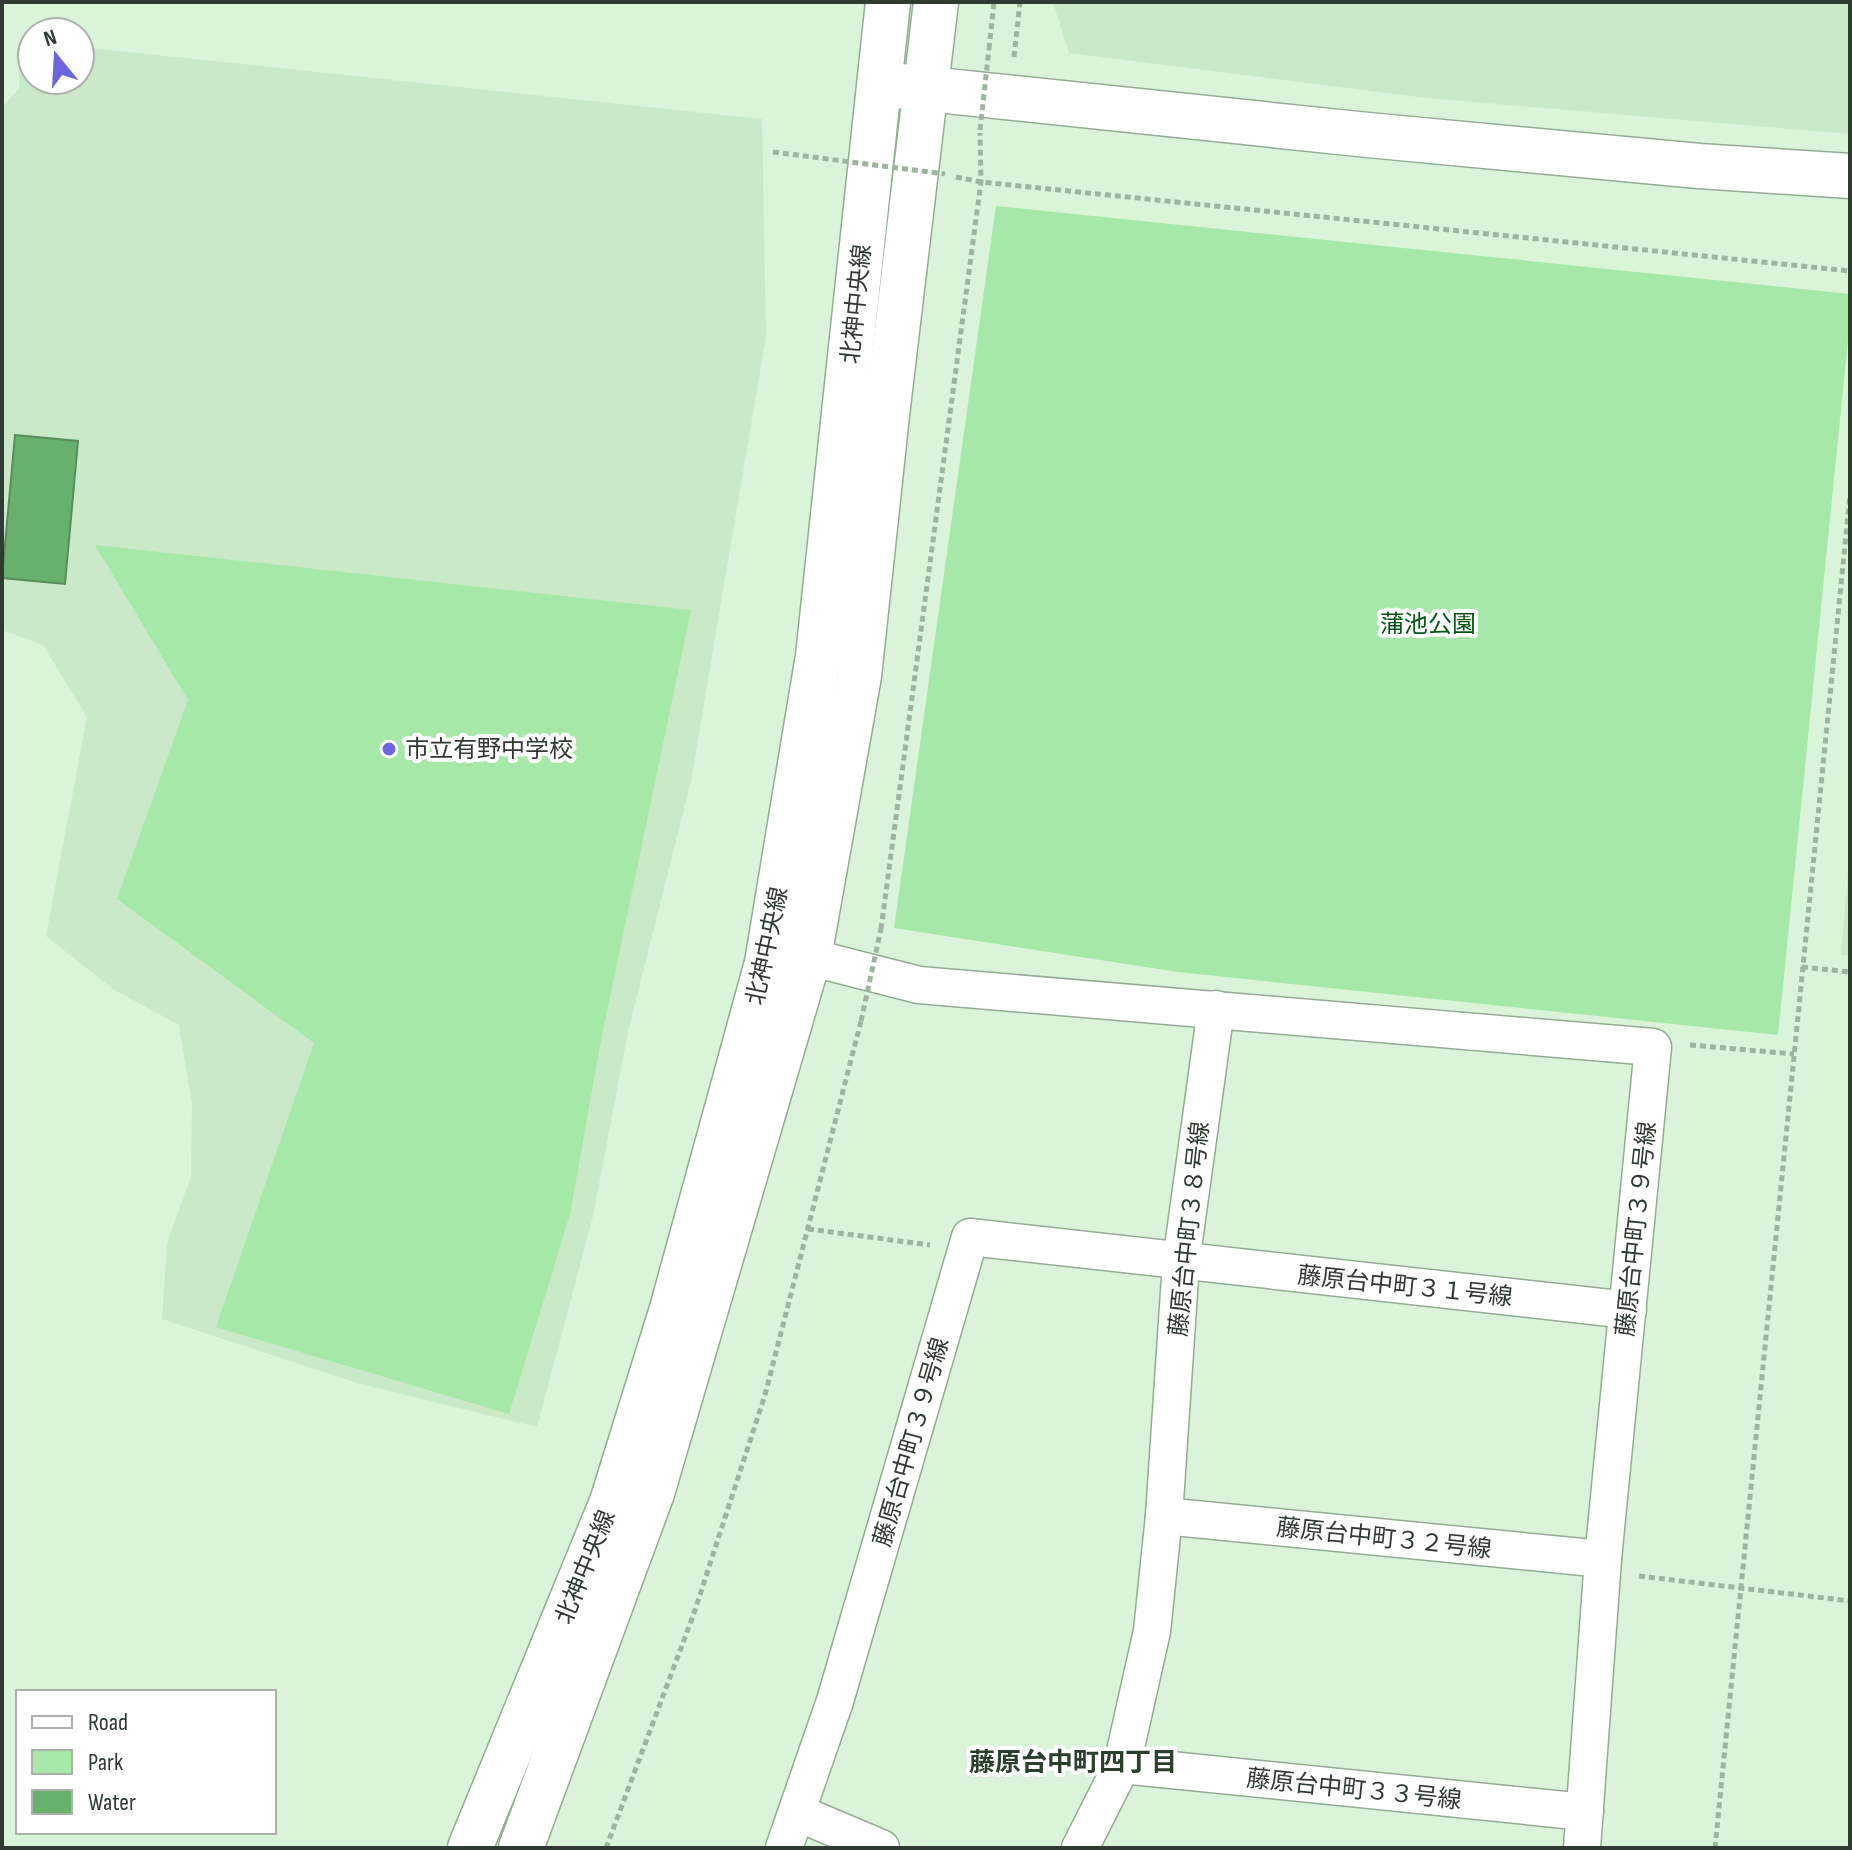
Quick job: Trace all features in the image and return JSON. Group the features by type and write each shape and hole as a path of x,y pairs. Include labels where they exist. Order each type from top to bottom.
{"street":[{"name":"北神中央線","path":"470,1848 612,1502 672,1309 767,963 818,656 888,2"},
{"name":"北神中央線","path":"521,1848 652,1493 809,957 859,676 936,2"},
{"path":"880,83 1699,166 1850,176"},
{"path":"809,957 919,985 1653,1047"},
{"name":"藤原台中町３８号線","path":"1080,1848 1122,1765 1152,1631 1164,1516 1181,1262 1216,1009"},
{"name":"藤原台中町３９号線","path":"1582,1848 1603,1566 1653,1047"},
{"path":"967,1250 970,1237 1181,1262"},
{"name":"藤原台中町３９号線","path":"784,1848 835,1701 967,1250"},
{"name":"藤原台中町３１号線","path":"1181,1262 1628,1310"},
{"name":"藤原台中町３２号線","path":"1164,1516 1603,1566"},
{"name":"藤原台中町３３号線","path":"1122,1765 1585,1812"},
{"path":"798,1813 881,1848"}],"path":[{"path":"606,1848 693,1616 765,1395 861,1021 881,929 981,182 980,130 994,2"},
{"path":"1014,58 1020,2"},
{"path":"773,152 945,174 981,182 1850,271"},
{"path":"1715,1848 1850,495"},
{"path":"1802,967 1850,972"},
{"path":"1653,1047 1668,1043 1794,1054"},
{"path":"808,1229 967,1250"},
{"path":"1603,1566 1741,1588 1850,1601"}],"shaded area":[{"path":"1053,2 1850,2 1850,134 1426,98 1069,53"},
{"name":"市立有野中学校","path":"96,49 762,119 766,336 691,781 628,1032 593,1216 537,1427 357,1383 162,1319 167,1243 191,1177 192,1103 179,1025 113,989 46,936 87,717 43,645 2,630 2,108 16,92 16,96 96,96"},
{"path":"1850,849 1850,956 1841,955"}],"green space":[{"name":"蒲池公園","path":"996,206 1850,294 1850,320 1778,1035 1178,972 894,928"},
{"path":"95,545 691,610 601,1040 570,1214 509,1414 216,1327 314,1043 117,899 188,700"}],"water":[{"path":"15,435 78,441 65,584 2,578"}],"place":[{"name":"市立有野中学校","path":"389,749"}],"district":[{"name":"藤原台中町四丁目","path":"1073,1762"}]}
